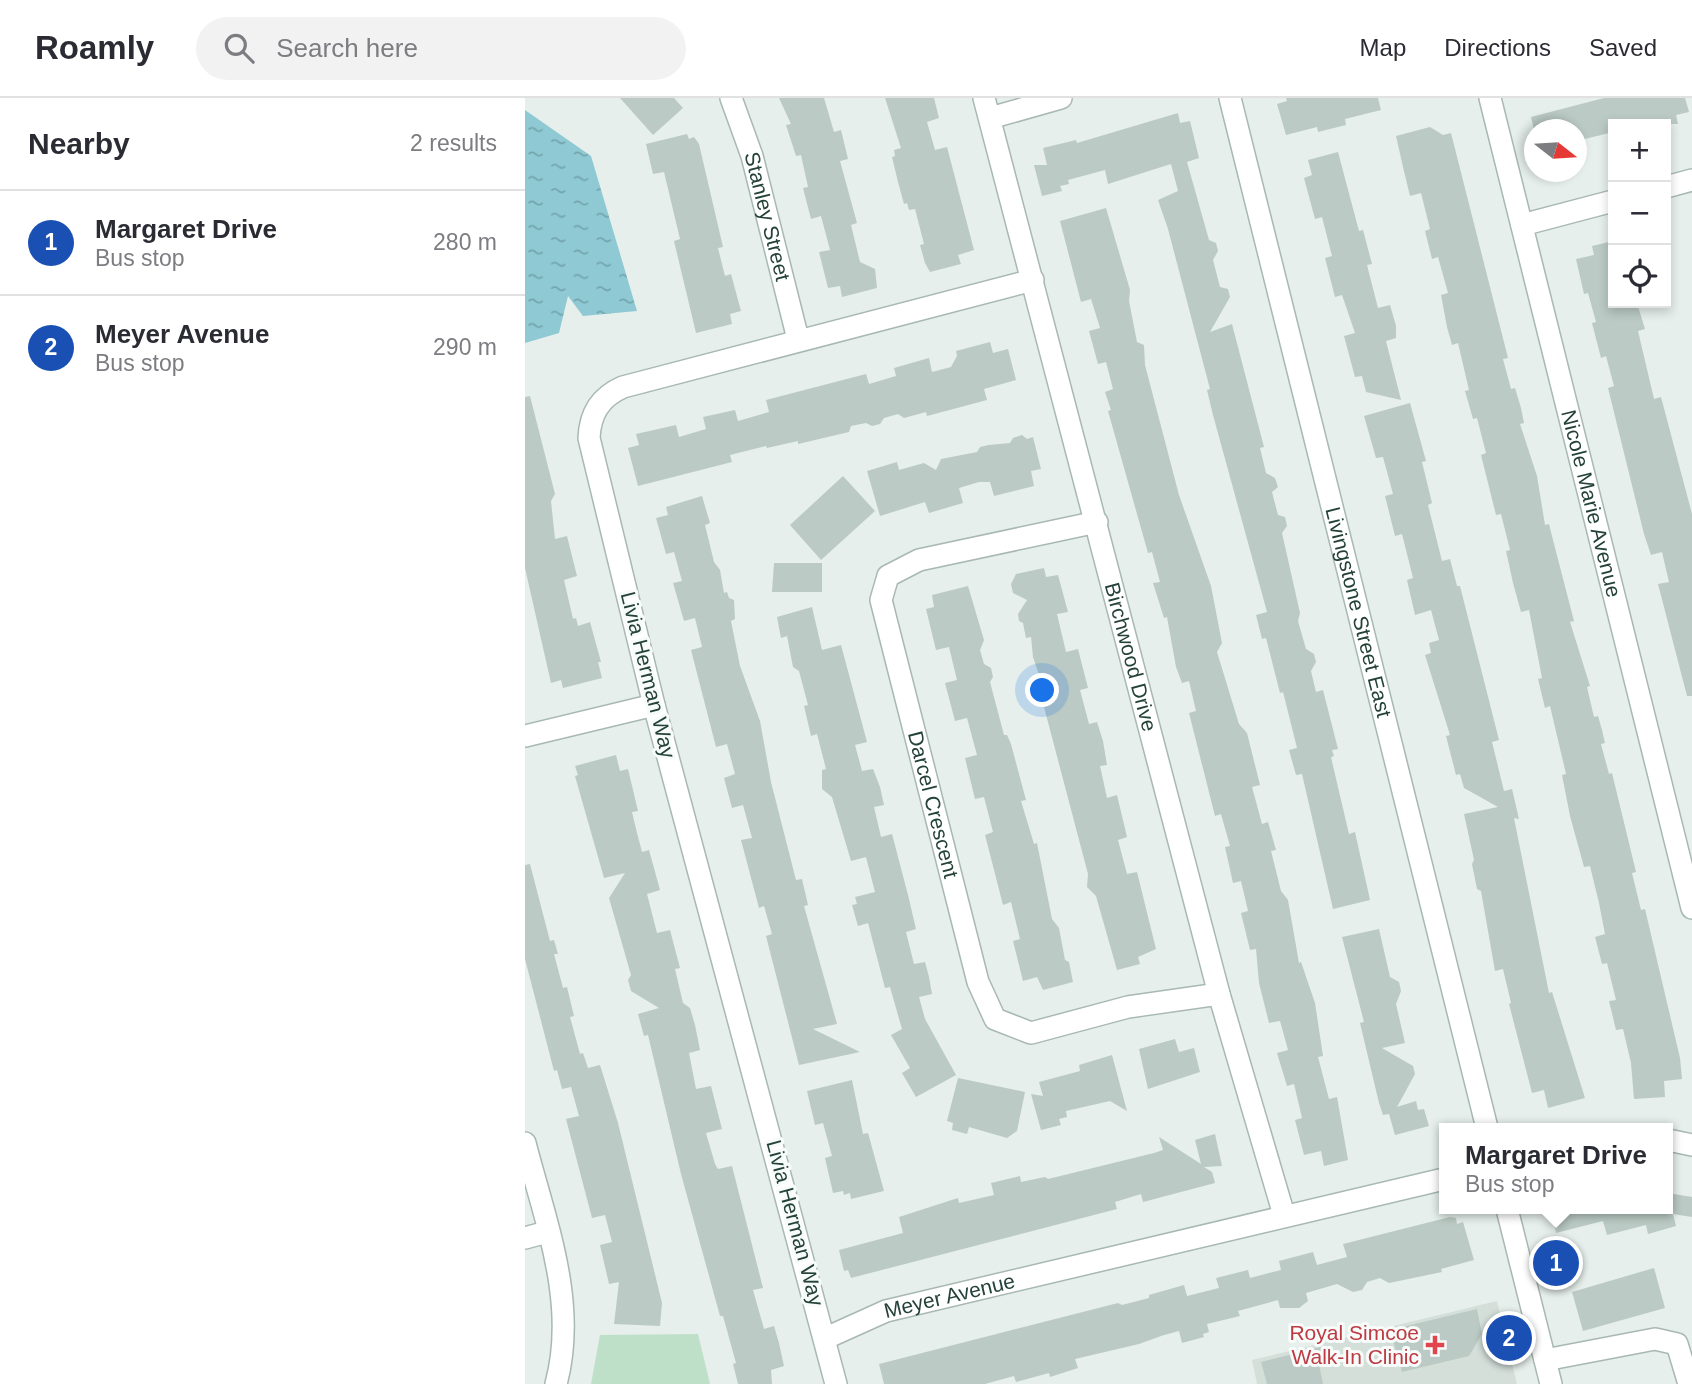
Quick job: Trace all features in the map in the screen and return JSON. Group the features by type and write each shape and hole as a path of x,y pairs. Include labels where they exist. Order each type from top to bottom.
{"street":[{"name":"Stanley Street","path":"731,98 752,156 797,339"},
{"path":"987,108 1061,98"},
{"name":"Livingstone Street East","path":"1230,98 1486,1123"},
{"name":"Nicole Marie Avenue","path":"1490,98 1692,908"},
{"name":"Birchwood Drive","path":"987,108 1219,994 1284,1215"},
{"path":"1671,186 1692,180"},
{"path":"1522,225 1608,202"},
{"name":"Livia Herman Way","path":"836,1384 826,1338 654,705 589,439 590,424 604,398 623,387 1033,279"},
{"name":"Darcel Crescent","path":"1097,522 919,560 888,576 880,600 978,982 995,1019 1031,1033 1128,1007 1219,994"},
{"path":"525,736 654,705"},
{"path":"1673,1141 1692,1145"},
{"path":"525,1143 565,1310 562,1364 556,1384"},
{"name":"Meyer Avenue","path":"826,1338 886,1311 1439,1180"},
{"path":"1508,1214 1551,1384"},
{"path":"525,1238 547,1232"},
{"path":"1545,1360 1655,1339 1677,1344 1689,1384"}],"shaded area":[{"path":"1497,1301 1517,1384 1257,1384 1252,1360"}],"green space":[{"path":"698,1334 710,1384 591,1384 600,1335"}],"water":[{"path":"525,110 591,156 637,311 583,316 568,296 559,333 525,343"}],"building":[{"path":"620,98 674,98 683,108 653,135"},
{"path":"779,98 824,98 834,132 841,130 848,159 840,161 857,223 851,225 860,262 875,269 877,288 842,297 840,286 828,288 819,252 830,250 821,216 811,219 803,188 808,187 801,155 796,156 786,125 791,124"},
{"path":"885,98 934,98 939,118 927,122 935,150 947,147 974,250 958,255 961,264 930,272 925,263 920,245 924,244 915,209 909,210 907,203 904,204 898,182 892,157 895,156 894,150 901,148"},
{"path":"1286,98 1378,98 1381,110 1345,119 1346,125 1318,132 1317,127 1286,135 1277,104 1287,101"},
{"path":"1604,98 1685,98 1689,112 1676,115 1678,124 1671,124 1671,119 1608,119 1608,133 1587,138 1587,119 1531,117"},
{"path":"1178,113 1180,123 1190,121 1199,158 1187,162 1209,240 1216,243 1218,251 1213,260 1220,287 1228,289 1230,297 1210,332 1232,324 1264,447 1260,448 1266,473 1275,478 1278,487 1272,492 1278,515 1285,517 1287,526 1282,533 1300,613 1298,621 1306,649 1314,654 1316,662 1311,671 1316,692 1323,690 1338,749 1332,750 1334,756 1331,757 1349,834 1355,832 1370,900 1333,909 1302,774 1296,775 1289,750 1297,748 1283,692 1280,693 1266,638 1262,639 1256,615 1267,612 1213,415 1207,390 1210,389 1168,229 1158,200 1178,191 1171,164 1108,184 1105,170 1068,180 1069,184 1060,186 1062,191 1042,196 1034,165 1047,165 1043,148 1076,140 1077,143"},
{"path":"1430,127 1443,135 1451,133 1508,358 1503,359 1511,389 1515,388 1521,408 1524,423 1520,424 1537,476 1545,525 1549,524 1574,621 1570,622 1590,686 1587,687 1594,717 1598,716 1602,730 1605,743 1601,744 1609,774 1612,773 1636,872 1632,873 1641,910 1645,909 1680,1058 1682,1079 1664,1081 1665,1097 1634,1099 1631,1063 1623,1029 1616,1030 1609,1001 1616,1000 1607,963 1602,964 1595,937 1605,934 1599,903 1590,866 1584,867 1570,816 1562,775 1566,774 1550,706 1545,708 1538,679 1542,678 1529,610 1521,612 1513,583 1506,551 1510,550 1501,514 1496,515 1481,455 1486,453 1477,418 1473,419 1465,391 1469,390 1458,343 1452,345 1447,327 1441,295 1448,293 1438,257 1432,259 1425,231 1430,229 1421,193 1410,196 1396,136"},
{"path":"687,134 689,139 694,137 699,144 723,247 718,248 725,276 731,274 741,311 730,314 732,324 696,333 674,241 680,239 664,172 653,174 646,144"},
{"path":"1338,152 1359,231 1363,230 1372,264 1367,265 1378,308 1390,305 1396,326 1396,338 1386,341 1401,400 1366,392 1362,376 1355,377 1344,336 1355,333 1342,295 1335,297 1325,258 1332,256 1322,217 1315,219 1304,178 1312,175 1308,160"},
{"path":"1106,208 1130,290 1129,301 1137,342 1144,345 1145,365 1179,495 1211,586 1222,643 1217,652 1239,724 1247,733 1260,785 1252,787 1262,824 1268,822 1276,850 1271,851 1281,891 1288,900 1299,963 1301,962 1315,1003 1323,1056 1318,1057 1329,1099 1337,1097 1348,1160 1324,1166 1321,1151 1304,1155 1295,1120 1302,1118 1294,1084 1287,1086 1277,1053 1288,1050 1280,1021 1269,1023 1259,983 1256,949 1250,950 1241,913 1248,911 1241,881 1233,883 1225,847 1230,846 1221,814 1215,816 1189,713 1196,711 1189,681 1182,683 1176,667 1167,617 1164,618 1153,583 1160,582 1152,552 1148,553 1108,411 1111,410 1105,392 1113,389 1106,362 1098,364 1089,331 1100,328 1091,299 1081,302 1060,221"},
{"path":"1608,242 1608,308 1639,308 1645,329 1638,331 1654,399 1661,397 1692,514 1692,696 1687,696 1658,584 1669,582 1662,552 1651,555 1644,534 1608,388 1614,386 1606,356 1601,358 1592,323 1596,322 1588,293 1584,294 1576,259 1594,255 1592,246"},
{"path":"990,342 993,353 1008,349 1016,380 984,389 987,400 927,416 926,412 904,418 898,414 884,418 880,424 851,426 849,432 798,444 798,441 767,448 766,446 730,455 732,462 638,486 628,448 639,445 636,434 676,425 679,437 706,429 703,417 735,410 738,421 769,412 766,400 866,374 869,384 896,376 894,368 929,358 932,372 951,367 957,356 956,351"},
{"path":"530,396 555,494 551,501 555,539 567,536 577,576 564,580 573,619 576,618 578,626 590,622 601,662 598,662 602,678 563,688 561,680 551,683 525,568 525,397"},
{"path":"1410,403 1426,461 1422,462 1432,503 1428,505 1442,561 1450,559 1457,586 1460,586 1499,740 1492,742 1504,791 1512,789 1519,819 1514,818 1549,993 1552,992 1585,1098 1548,1108 1544,1090 1532,1093 1509,1004 1511,1003 1503,969 1495,971 1481,891 1477,889 1472,864 1474,860 1464,814 1498,807 1464,788 1460,774 1456,775 1446,736 1450,735 1425,655 1431,653 1429,643 1439,640 1431,610 1415,615 1407,580 1413,578 1402,534 1395,536 1385,496 1393,494 1383,457 1376,458 1364,416"},
{"path":"1022,435 1027,439 1033,437 1041,469 1031,471 1034,486 994,496 990,482 979,482 959,488 963,503 929,513 925,502 880,516 867,471 897,462 899,470 924,463 936,470 941,459 977,452 980,447 1010,443 1013,438"},
{"path":"843,476 875,511 821,560 790,525"},
{"path":"702,496 710,523 705,525 714,562 720,570 724,593 727,592 729,598 734,600 735,619 731,621 740,666 760,721 771,782 796,880 802,879 808,905 804,906 837,1024 813,1029 860,1052 799,1065 766,936 772,934 764,906 759,908 741,840 752,838 743,805 732,808 724,778 735,774 727,744 716,747 691,650 702,647 695,618 684,621 673,583 682,581 674,552 666,554 656,518 668,515 666,507"},
{"path":"774,563 822,563 822,592 772,592"},
{"path":"1044,568 1046,577 1058,575 1068,612 1057,614 1066,652 1078,649 1088,688 1080,690 1089,724 1097,722 1103,741 1107,765 1100,766 1107,798 1117,795 1127,837 1118,840 1127,874 1137,872 1156,949 1138,957 1140,964 1117,970 1096,896 1087,887 1088,874 1039,688 1043,687 1033,657 1031,637 1026,638 1023,623 1019,621 1018,614 1027,600 1013,593 1011,584 1016,574"},
{"path":"968,586 984,640 980,650 984,664 991,668 993,677 990,682 1004,735 1007,735 1011,744 1026,800 1021,801 1034,844 1037,843 1052,919 1059,928 1065,960 1069,962 1073,982 1043,990 1037,977 1023,981 1013,941 1020,939 1011,902 1003,905 985,835 993,832 984,797 975,799 965,758 977,755 967,718 955,721 945,683 957,680 949,647 936,650 926,609 934,607 932,595"},
{"path":"812,607 822,650 841,645 867,742 855,745 862,771 873,769 880,787 884,805 874,807 881,837 892,834 916,929 906,932 914,964 925,962 929,977 932,994 919,997 925,1019 956,1075 916,1097 902,1073 910,1068 891,1035 902,1029 890,987 885,988 868,923 858,926 852,905 857,904 855,897 875,892 866,857 851,861 832,797 822,789 822,770 826,769 817,734 811,736 804,706 808,705 799,671 793,667 787,636 781,638 777,617"},
{"path":"616,755 620,771 628,769 638,811 632,812 642,852 649,850 660,890 647,894 657,933 670,930 680,968 675,969 683,1003 690,1008 695,1025 700,1050 689,1053 696,1089 711,1086 722,1129 706,1133 718,1169 732,1166 763,1288 753,1290 764,1329 774,1326 779,1343 784,1366 771,1370 772,1384 738,1384 733,1364 736,1363 723,1316 720,1316 681,1174 648,1035 644,1036 638,1014 659,1008 631,991 628,980 631,975 609,898 625,873 604,878 575,776 578,775 575,766"},
{"path":"530,864 550,941 554,940 558,954 554,954 563,988 567,987 574,1016 570,1017 580,1054 583,1053 588,1068 600,1065 618,1123 662,1303 660,1326 614,1324 619,1282 609,1284 600,1245 612,1242 605,1215 592,1218 566,1119 579,1116 571,1087 562,1089 557,1070 554,1071 525,959 525,865"},
{"path":"1379,929 1390,977 1399,982 1401,991 1396,1004 1405,1043 1382,1048 1413,1066 1415,1074 1397,1107 1416,1101 1418,1110 1424,1109 1429,1126 1395,1135 1389,1114 1383,1115 1379,1103 1360,1023 1364,1022 1342,937"},
{"path":"1175,1039 1179,1052 1194,1048 1200,1072 1148,1089 1139,1049"},
{"path":"1112,1055 1127,1111 1110,1101 1066,1111 1067,1117 1059,1119 1061,1125 1041,1130 1031,1094 1043,1096 1039,1082 1080,1071 1079,1065"},
{"path":"958,1078 1025,1092 1017,1131 1007,1138 969,1127 967,1134 952,1130 953,1123 947,1121"},
{"path":"852,1080 863,1134 868,1133 884,1191 851,1199 850,1193 833,1193 825,1158 832,1156 823,1123 815,1125 807,1091"},
{"path":"1215,1134 1222,1166 1204,1167 1212,1172 1215,1183 1143,1202 1141,1194 1115,1202 1117,1209 851,1278 848,1270 844,1271 839,1250 903,1233 899,1217 958,1198 959,1203 994,1195 991,1183 1020,1176 1021,1182 1045,1177 1048,1179 1154,1153 1163,1150 1159,1137 1201,1164 1195,1140"},
{"path":"1673,1194 1692,1197 1692,1217 1673,1214"},
{"path":"1551,1214 1673,1214 1676,1226 1648,1234 1646,1225 1607,1235 1603,1221 1556,1233"},
{"path":"1450,1217 1456,1218 1457,1224 1463,1222 1474,1260 1441,1269 1442,1272 1389,1283 1380,1278 1367,1282 1362,1290 1353,1292 1337,1284 1306,1293 1308,1301 1299,1308 1280,1308 1278,1300 1238,1311 1240,1316 1207,1324 1209,1332 1203,1334 1204,1337 1182,1343 1179,1331 1139,1344 1075,1359 1078,1368 1050,1377 1049,1373 1016,1382 1014,1376 985,1384 884,1384 879,1364 1118,1303 1122,1305 1184,1285 1187,1296 1219,1288 1216,1278 1248,1270 1250,1278 1281,1270 1279,1261 1313,1252 1317,1265 1347,1257 1343,1244"},
{"path":"1654,1268 1665,1308 1583,1331 1572,1292"},
{"name":"Royal Simcoe Walk-In Clinic","path":"1477,1309 1482,1334 1469,1356 1402,1372 1390,1330"},
{"path":"1324,1346 1319,1364 1323,1384 1267,1384 1261,1362"}],"place":[{"name":"Margaret Drive","path":"1556,1263"},
{"name":"Meyer Avenue","path":"1509,1338"},
{"name":"Royal Simcoe Walk-In Clinic","path":"1435,1345"}]}
